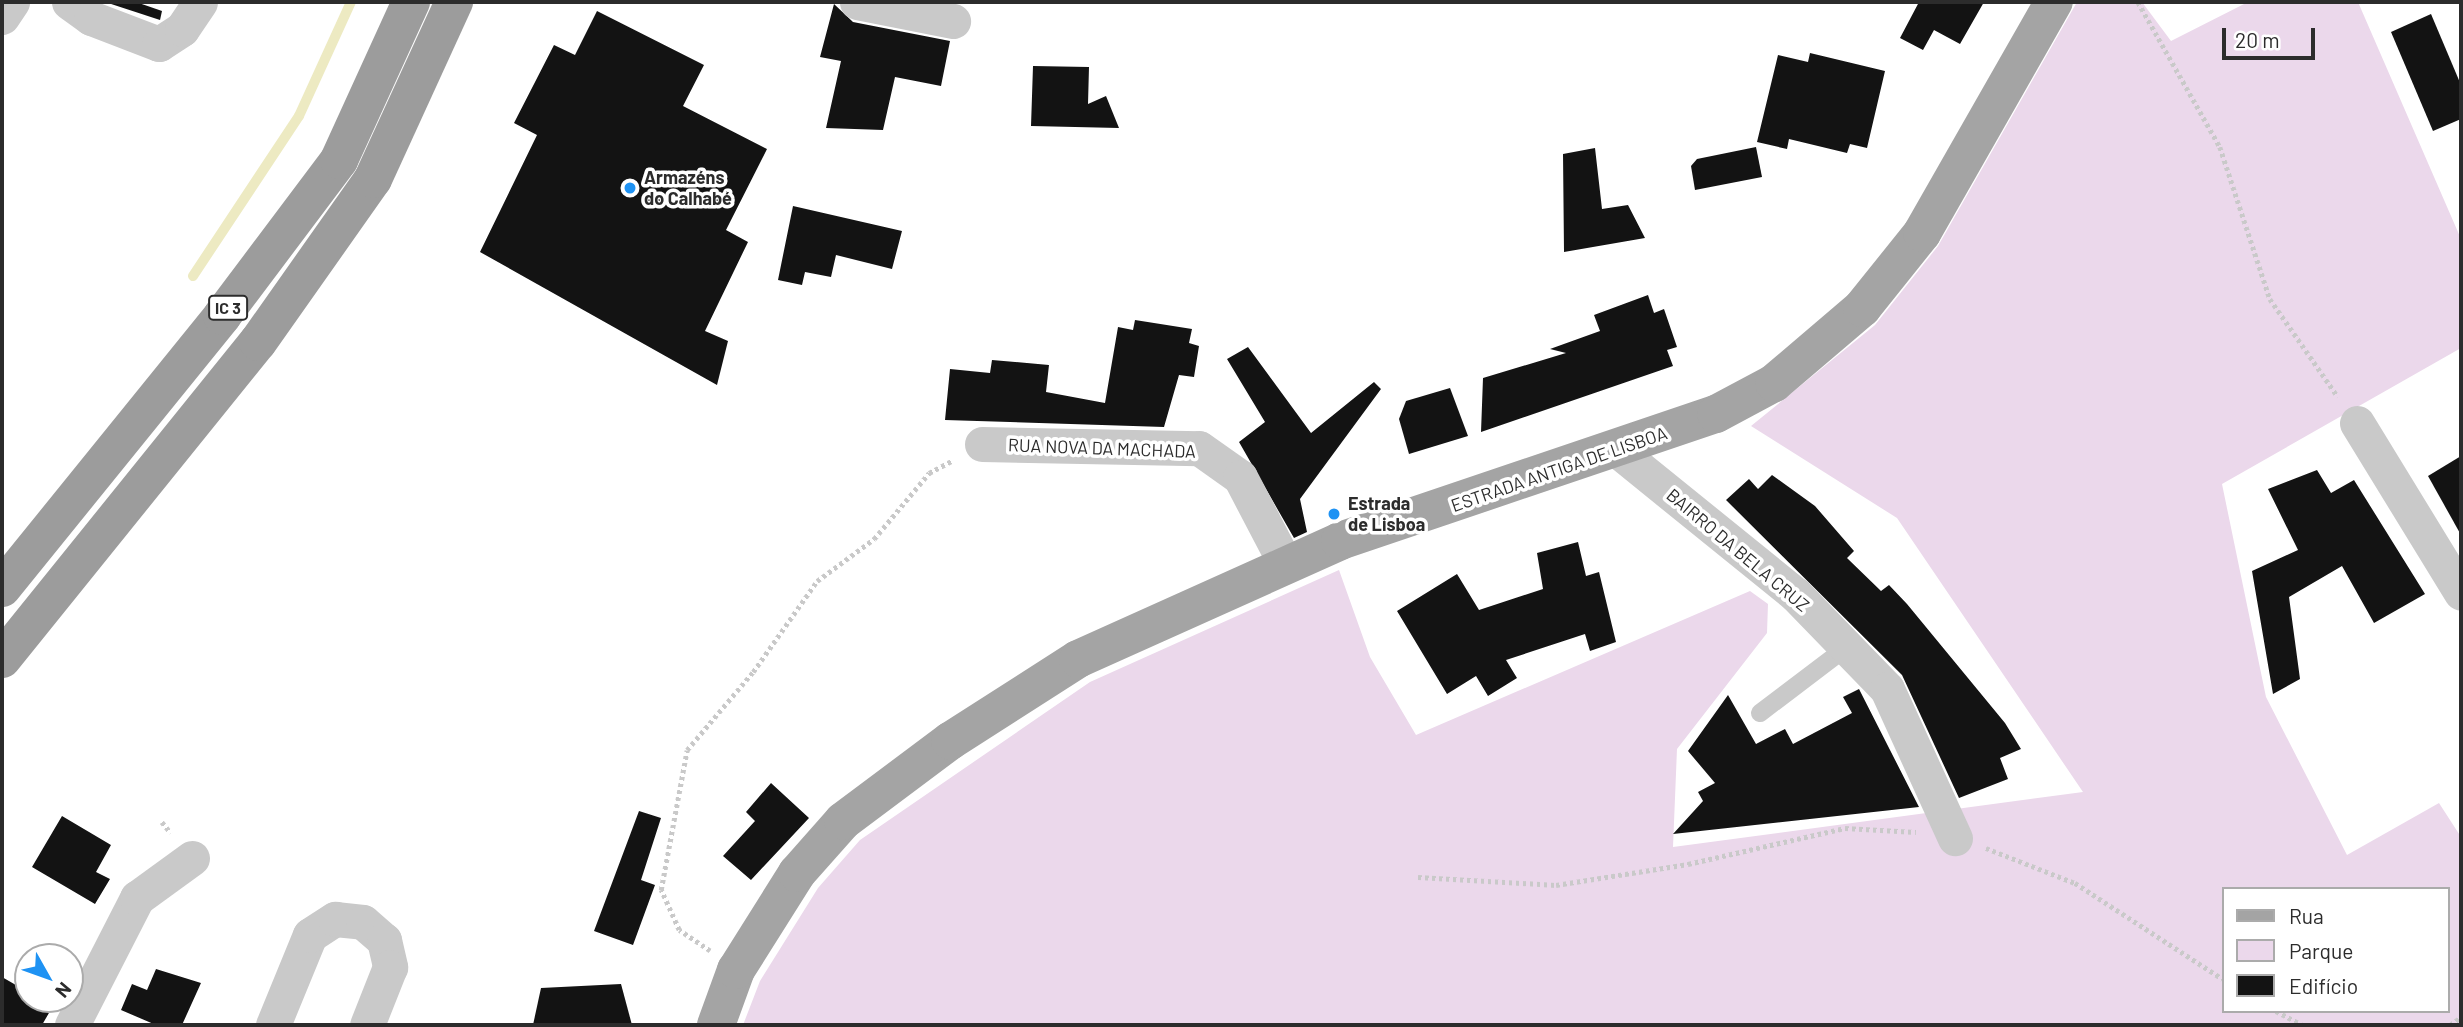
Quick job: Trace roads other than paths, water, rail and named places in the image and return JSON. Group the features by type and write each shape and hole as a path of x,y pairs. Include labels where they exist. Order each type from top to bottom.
{"highway":[{"name":"IC 3","path":"2,588 339,160 411,2"},
{"name":"IC 3","path":"2,659 258,342 373,179 454,2"}],"main road":[{"name":"ESTRADA ANTIGA DE LISBOA","path":"716,1025 736,970 797,873 842,821 950,741 1078,659 1340,541 1617,450 1716,414 1774,383 1862,308 1922,233 2054,2"}],"street":[{"path":"2,17 12,2"},
{"path":"69,2 91,18 159,44 182,29 200,2"},
{"path":"857,2 953,21"},
{"path":"2357,423 2461,593"},
{"name":"RUA NOVA DA MACHADA","path":"982,444 1199,449 1240,477 1286,565"},
{"name":"BAIRRO DA BELA CRUZ","path":"1617,450 1795,594 1887,688 1955,838"},
{"path":"72,1025 137,898 192,858"},
{"path":"273,1025 310,935 335,919 362,922 384,940 390,967 366,1025"}],"lane":[{"path":"1760,713 1847,647"}],"waterway":[{"path":"193,276 299,116 351,2"}],"place":[{"name":"Armazéns do Calhabé","path":"630,188"},
{"name":"Estrada de Lisboa","path":"1334,514"}]}
